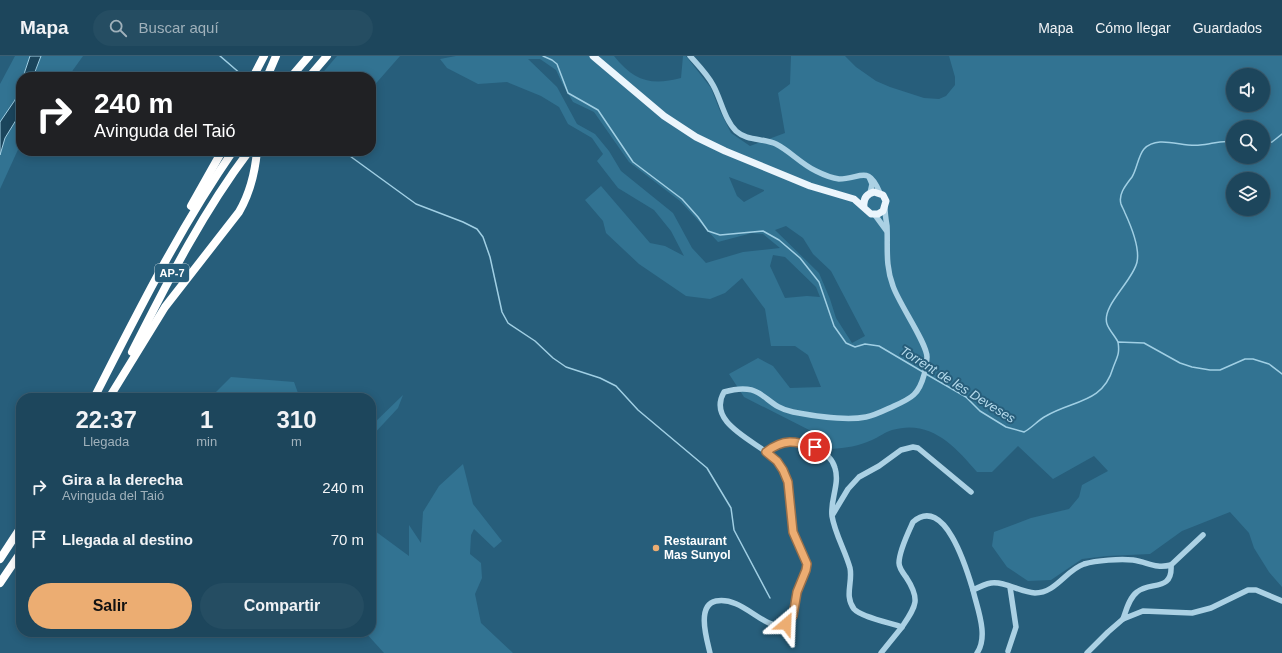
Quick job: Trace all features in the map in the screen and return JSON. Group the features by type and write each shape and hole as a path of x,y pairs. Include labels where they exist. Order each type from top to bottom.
{"highway":[{"path":"256,72 264,56"},
{"path":"269,72 276,56"},
{"path":"295,72 309,56"},
{"path":"313,72 327,56"},
{"path":"163,264 179,228 219,156"},
{"name":"AP-7","path":"97,393 163,264 193,212 230,156"},
{"name":"AP-7","path":"112,393 185,249 215,200 246,156"},
{"path":"112,393 165,308 245,201 253,181 256,156"},
{"path":"0,559 16,535"},
{"path":"0,583 16,559"}],"main road":[{"path":"593,56 664,116 696,137 725,152 810,186 849,197 864,207 868,212 875,214 881,213 885,208 885,198 880,193 849,197"},
{"path":"864,207 864,201 868,195"}],"street":[{"path":"690,56 713,84 731,124 740,134 745,137 774,143 804,165 834,178 862,175 869,177 873,179 880,193"},
{"path":"868,195 872,184 869,177"},
{"path":"710,653 704,626 705,616 709,605 713,602 723,600 735,603 772,624 781,626 786,624 793,616 797,592 806,570 805,558 793,532 788,482 783,470 777,461 741,436 731,427 723,415 720,402 724,392 735,389 757,391 782,409 794,412 847,418 865,417 887,410 913,396 922,385 926,367 926,350 893,286 887,261 885,208"},
{"path":"875,214 887,232"},
{"path":"766,452 775,445 795,442 815,447 832,460 837,473 832,515 836,531 850,568 850,602 859,613 902,628"},
{"path":"832,515 848,489 859,477 879,466 901,450 913,446 918,448 971,492"},
{"path":"881,653 902,628 915,608 915,598 910,584 899,565 913,522 924,515 937,519 949,532 958,546 973,590 982,636 981,646 977,653"},
{"path":"973,590 989,583 996,583 1036,593 1046,591 1084,564 1133,560 1157,567 1171,565 1204,535"},
{"path":"1123,619 1132,596 1138,591 1161,585 1170,579 1172,571 1171,565"},
{"path":"1008,651 1016,627 1010,587"},
{"path":"1087,653 1123,619 1142,611 1192,613 1211,608 1248,590 1256,590 1282,601"}],"shaded area":[{"path":"15,56 30,56 25,72 16,72 16,97 8,112 0,122 0,84"},
{"path":"30,56 41,56 35,72 25,72"},
{"path":"41,56 83,56 72,72 35,72"},
{"path":"337,56 400,56 376,83 376,72 323,72"},
{"path":"456,56 614,56 621,64 636,76 652,81 661,81 681,78 683,56 686,56 711,88 731,133 750,146 785,133 778,93 790,84 791,56 845,56 856,67 876,81 924,98 939,99 946,96 955,85 955,77 949,56 1282,56 1282,587 1269,572 1254,548 1249,533 1230,512 1182,531 1150,554 1082,559 1051,580 1028,581 1007,567 992,546 994,532 1031,518 1069,509 1079,497 1082,485 1108,471 1094,456 1053,479 1018,446 992,472 977,472 950,444 930,431 918,428 892,430 862,444 831,449 817,434 744,397 729,374 758,358 773,366 790,388 821,387 808,355 795,346 771,346 765,309 742,278 725,293 710,299 686,296 639,264 606,233 603,221 585,200 601,186 650,243 665,246 684,256 671,231 654,210 618,188 597,161 603,154 592,138 568,124 559,107 541,96 507,82 478,84 447,68 440,59","holes":["528,59 540,59 556,70 573,102 594,112 629,162 680,201 718,242 752,233 763,234 780,248 743,252 706,263 692,248 673,213 621,171 609,151 595,134 577,124 557,87","729,177 764,190 744,202 737,196","786,226 803,238 813,254 831,271 865,336 852,343 836,318 819,273 775,230","773,255 785,257 816,287 820,297 807,296 785,298 770,266"]},
{"path":"16,97 16,120 5,138 0,155 0,122"},
{"path":"16,119 16,154 0,189 1,148"},
{"path":"231,377 294,382 298,393 215,393"},
{"path":"403,395 398,408 376,432 376,421"},
{"path":"463,464 473,504 502,541 494,548 474,529 471,535 470,554 481,563 482,578 475,594 481,623 513,653 384,653 370,637 376,637 376,532 409,556 409,525 421,543 423,512 439,486"}],"waterway":[{"path":"220,56 239,72"},
{"name":"Torrent de les Deveses","path":"543,56 557,64 568,93 598,110 633,162 682,199 708,231 720,235 763,231 779,240 800,258 819,282 834,326 846,343 855,347 865,344 879,346 923,372"},
{"path":"1270,142 1282,134"},
{"path":"1118,342 1107,324 1106,317 1113,301 1130,277 1137,262 1138,256 1130,224 1120,200 1123,190 1134,174 1142,152 1144,149 1156,142 1171,142 1186,145 1204,145 1226,142"},
{"path":"350,156 416,204 477,229 483,237 490,257 502,312 508,323 535,341 553,358 566,367 600,378 616,386 638,410 707,468 731,508 734,530 770,598"},
{"name":"Torrent de les Deveses","path":"926,374 966,397 980,411 1006,427 1024,432 1046,416 1086,399 1102,388 1108,379 1117,358 1119,350 1118,342 1144,343 1180,363 1192,367 1220,370 1245,359 1253,359 1269,364 1282,374"}],"place":[{"name":"Restaurant Mas Sunyol","path":"656,548"}],"route":[{"path":"786,624 793,616 797,592 807,564 793,532 788,482 777,461 766,452 775,445 788,442 802,443 815,447"}]}
